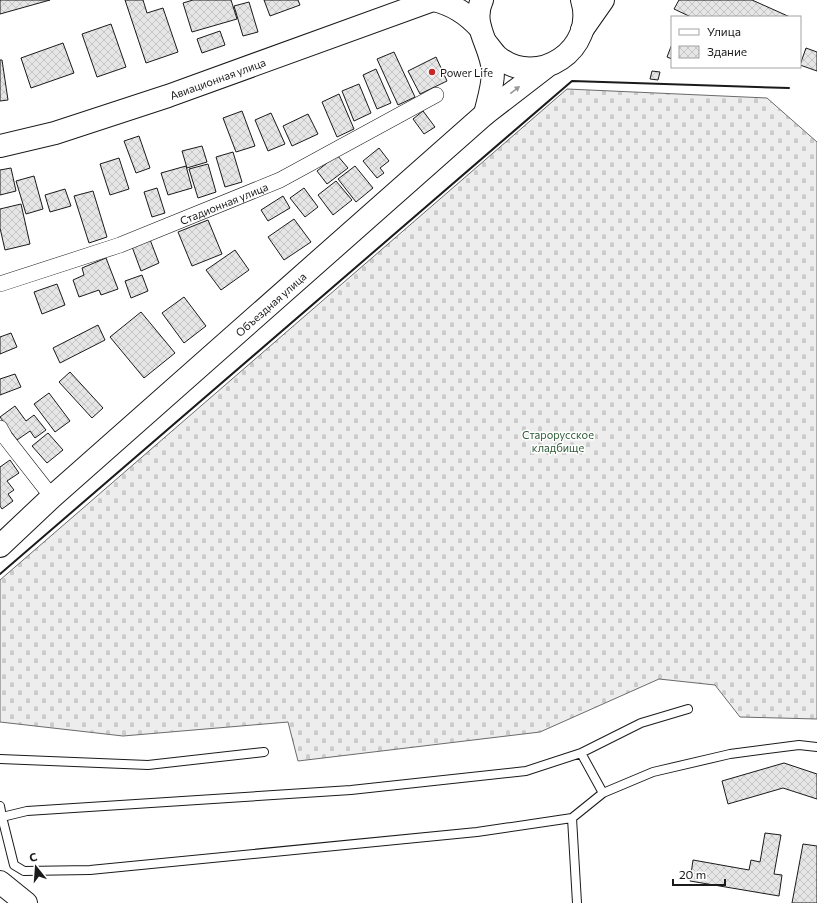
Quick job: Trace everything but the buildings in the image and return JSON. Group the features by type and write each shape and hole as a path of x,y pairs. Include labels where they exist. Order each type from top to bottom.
{"main road":[{"path":"433,0 456,8 472,19 498,57 521,68 546,67"},
{"name":"Авиационная улица","path":"0,146 55,133 175,93 433,0"},
{"path":"482,0 478,15 491,57 493,72 485,114"},
{"path":"582,0 584,18 582,30"},
{"path":"582,30 603,0"},
{"name":"Объездная улица","path":"0,546 52,497 485,114 546,67 562,58 572,50 582,30"},
{"path":"0,882 26,903"}],"street":[{"name":"Стадионная улица","path":"0,284 120,245 280,180 436,95"},
{"path":"0,428 5,437 52,497"}],"lane":[{"path":"2,817 27,811 351,790 526,771 581,753 640,723 688,709"},
{"path":"0,806 14,865 24,871 90,870 477,832 572,818 603,793 653,772 730,754 799,745 817,747"},
{"path":"0,759 148,765 264,752"},
{"path":"581,753 603,793"},
{"path":"572,818 577,903"},
{"path":"0,828 7,837"}],"green space":[{"name":"Старорусское кладбище","path":"567,89 767,98 817,142 817,719 740,717 715,685 659,679 540,732 298,761 288,722 123,736 0,722 0,580"}],"wall":[{"path":"0,574 572,81 789,88"}],"place":[{"name":"Power Life","path":"432,72"}]}
